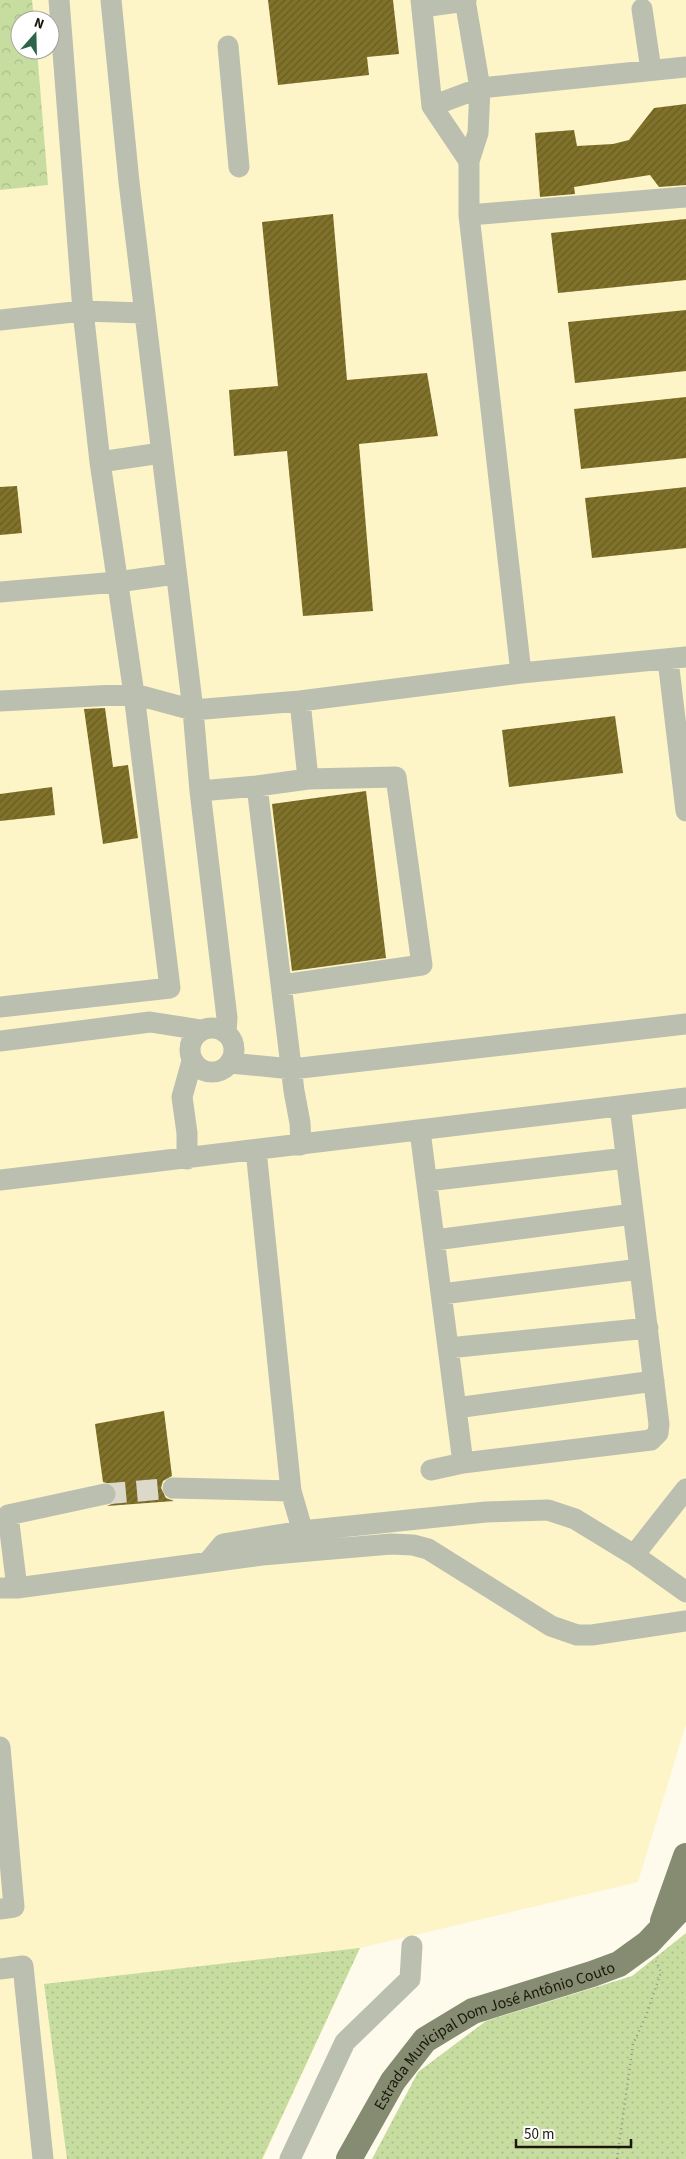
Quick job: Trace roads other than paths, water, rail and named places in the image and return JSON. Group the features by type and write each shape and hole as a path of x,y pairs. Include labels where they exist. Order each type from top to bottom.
{"main road":[{"path":"654,1936 686,1856"},
{"name":"Estrada Municipal Dom José Antônio Couto","path":"348,2159 393,2081 425,2040 473,2011 619,1964 636,1953 686,1903"}],"street":[{"path":"0,1007 170,988 134,694 100,462 83,311 60,0"},
{"path":"111,0 144,313 193,710 226,1032"},
{"path":"468,161 432,106 422,4 465,1 480,88 478,133 468,161 469,215 521,673"},
{"path":"642,9 651,70"},
{"path":"228,46 239,167"},
{"path":"432,106 480,88 686,67"},
{"path":"453,138 478,133"},
{"path":"469,215 686,197"},
{"path":"0,320 83,311 144,313"},
{"path":"100,462 161,453"},
{"path":"0,592 117,582 176,574"},
{"path":"0,701 134,694 193,710 300,701 521,673 677,659 686,811"},
{"path":"300,701 308,779"},
{"path":"200,792 308,779 396,777 422,965 282,985"},
{"path":"257,786 294,1091 300,1123 301,1145"},
{"path":"0,1041 150,1022 200,1030"},
{"path":"230,1063 292,1069 686,1024"},
{"path":"209,1027 218,1028 226,1032 232,1038 234,1047 234,1056 230,1063 223,1069 215,1072 198,1068 192,1061 189,1052 194,1036 200,1030 209,1027"},
{"path":"186,1158 187,1133 182,1097 192,1061"},
{"path":"0,1180 686,1098"},
{"path":"431,1470 463,1463 651,1440 658,1433 659,1424 648,1328 620,1106"},
{"path":"420,1130 463,1463"},
{"path":"256,1150 291,1490 305,1541"},
{"path":"427,1181 626,1158"},
{"path":"435,1240 633,1214"},
{"path":"442,1294 640,1269"},
{"path":"448,1348 648,1328"},
{"path":"456,1408 654,1382"},
{"path":"173,1488 291,1490"},
{"path":"634,1555 686,1490"},
{"path":"105,1494 8,1515 8,1588 208,1562 223,1544 305,1541 413,1545 428,1549 551,1626 577,1635 592,1635 686,1621"},
{"path":"305,1541 486,1512 548,1510 575,1518 634,1555 686,1592"},
{"path":"0,1747 14,1907 0,1909"},
{"path":"290,2159 345,2042 410,1979 412,1946"},
{"path":"0,1968 24,1966 43,2159"}],"tunnel":[{"path":"105,1494 173,1488"}]}
